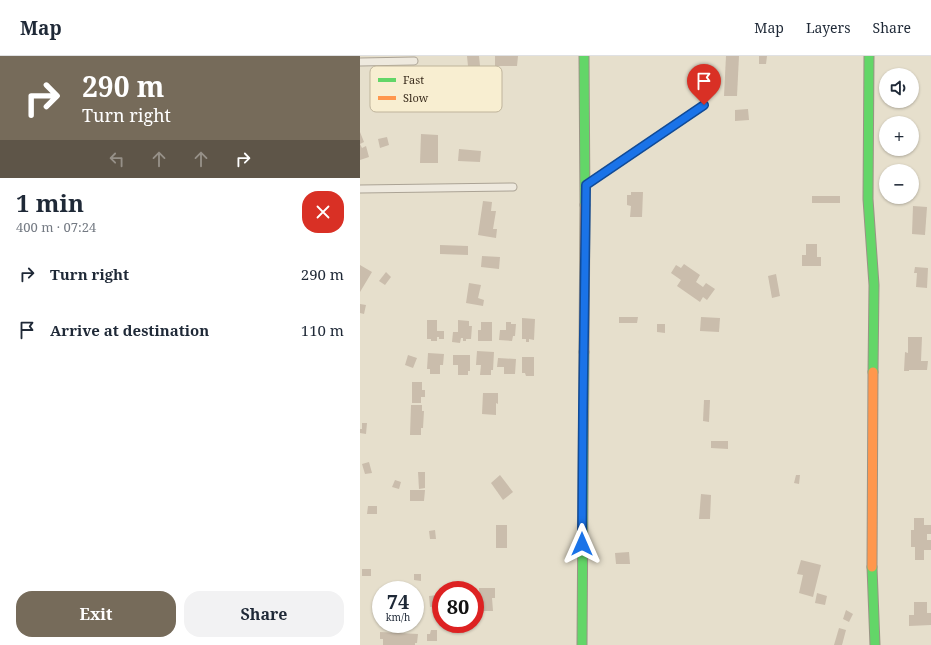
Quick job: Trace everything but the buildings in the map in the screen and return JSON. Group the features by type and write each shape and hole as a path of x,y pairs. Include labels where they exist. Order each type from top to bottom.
{"main road":[{"path":"582,645 586,185 584,56"},
{"path":"869,56 868,199 874,285 872,571 875,628 874,645"}],"street":[{"path":"360,62 414,61"},
{"path":"586,185 704,105"},
{"path":"360,189 513,187"}],"traffic: fast":[{"path":"584,56 585,205"},
{"path":"869,56 868,199 874,285 873,372"},
{"path":"582,645 584,352"},
{"path":"872,567 875,645"}],"traffic: slow":[{"path":"584,352 585,205"},
{"path":"872,567 873,372"}],"route":[{"path":"582,544 586,185 704,105"}]}
